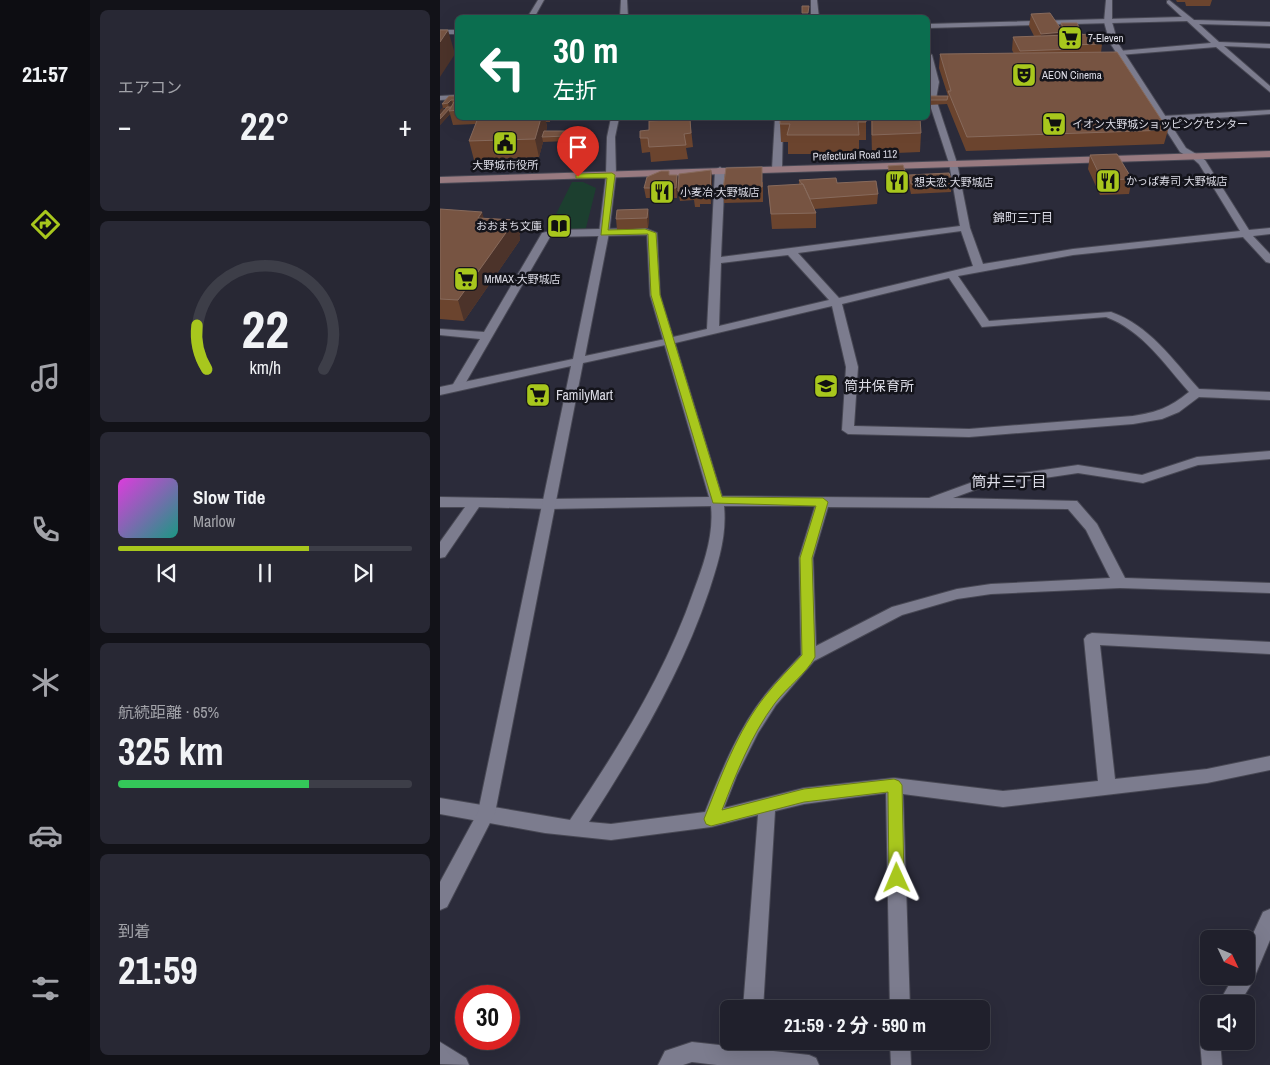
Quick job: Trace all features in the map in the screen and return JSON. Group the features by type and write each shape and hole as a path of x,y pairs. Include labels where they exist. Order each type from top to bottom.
{"main road":[{"name":"Prefectural Road 112","path":"440,180 1270,154"}],"street":[{"path":"532,15 541,0"},
{"path":"624,0 624,15"},
{"path":"814,0 815,15"},
{"path":"1109,0 1108,22 1119,53 1184,150 1202,162 1247,235 1270,260"},
{"path":"1169,2 1220,44 1270,90"},
{"path":"930,26 1192,21 1270,24"},
{"path":"440,32 455,32"},
{"path":"1119,53 1220,44 1270,46"},
{"path":"930,63 935,82 932,99 953,163 966,228 979,268"},
{"path":"440,98 455,95"},
{"path":"1163,119 1270,112"},
{"path":"440,901 486,814 604,233 612,175 611,137 615,120"},
{"path":"777,169 779,120"},
{"path":"713,330 720,170"},
{"path":"716,261 966,228"},
{"path":"458,386 546,235 554,233 645,231 652,233 655,295 717,501 718,529 705,580 684,640 648,714 574,829"},
{"path":"440,391 578,362 979,268 1073,252 1247,235 1270,231"},
{"path":"790,252 836,301 852,367 848,430 969,433 1133,420 1158,416 1175,409 1196,393 1270,396"},
{"path":"952,275 986,325 1107,314 1118,316 1134,326 1196,393"},
{"path":"440,332 486,336"},
{"path":"927,503 981,483 1078,468 1143,479 1197,461 1270,455"},
{"path":"440,502 548,504 717,501 1072,504 1092,527 1120,583"},
{"path":"809,657 806,558 823,502"},
{"path":"440,553 475,503"},
{"path":"711,819 729,774 752,728 770,700 809,657 897,611 957,594 990,588 1120,583 1270,588"},
{"path":"1107,788 1092,638 1270,648"},
{"path":"440,806 545,825 611,832 711,819 804,796 894,785 1003,799 1207,776 1270,764"},
{"path":"894,785 900,1000"},
{"path":"755,1000 767,804"},
{"path":"1255,952 1270,918"},
{"path":"668,1065 672,1058 692,1052 751,1050 809,1065"},
{"path":"900,1050 901,1065"},
{"path":"1211,1050 1212,1065"},
{"path":"440,1052 459,1065"}],"green space":[{"path":"572,182 583,182 596,188 586,228 581,231 548,230"}],"building":[{"path":"802,6 809,6 808,13 802,13"},
{"path":"1050,13 1063,32 1041,34 1031,14"},
{"path":"1061,23 1077,23 1082,34 1066,35"},
{"path":"440,30 448,30 440,42"},
{"path":"1096,34 1102,44 1071,45 1074,49 1020,51 1013,37"},
{"name":"イオン大野城ショッピングセンター","path":"1117,52 1168,130 967,137 948,91 951,91 940,54"},
{"path":"449,96 455,96 455,100 442,104"},
{"path":"930,96 948,96 947,100 930,100"},
{"path":"455,100 455,110 449,111"},
{"path":"447,107 451,107 440,119 440,115"},
{"path":"477,120 540,120 535,139 469,141"},
{"path":"690,120 691,133 684,134 686,145 649,147 648,138 640,138 640,131 649,130 649,121"},
{"path":"780,120 866,120 866,122 858,122 859,135 787,135 790,124 780,124"},
{"path":"872,120 920,120 921,133 872,135"},
{"path":"544,131 568,131 566,136 542,137"},
{"path":"1117,154 1132,179 1102,180 1090,155"},
{"path":"903,165 907,177 891,178 888,166"},
{"path":"762,167 762,187 723,189 726,168"},
{"path":"711,170 710,194 699,194 699,197 694,197 694,190 678,191 679,174"},
{"path":"661,171 669,171 669,175 677,175 676,188 644,188 647,177"},
{"path":"949,173 952,182 911,184 909,175"},
{"path":"836,178 837,183 876,181 878,194 810,199 799,180"},
{"path":"803,184 816,213 771,214 768,186"},
{"name":"MrMAX 大野城店","path":"440,209 482,212 478,218 515,220 458,300 440,299"},
{"path":"648,209 647,218 616,219 617,210"},
{"path":"563,216 567,219 561,221 557,219"}],"place":[{"name":"7-Eleven","path":"1070,38"},
{"name":"AEON Cinema","path":"1024,75"},
{"name":"イオン大野城ショッピングセンター","path":"1054,124"},
{"name":"大野城市役所","path":"505,143"},
{"name":"かっぱ寿司 大野城店","path":"1108,181"},
{"name":"想夫恋 大野城店","path":"897,182"},
{"name":"小麦冶 大野城店","path":"662,192"},
{"name":"おおまち文庫","path":"559,226"},
{"name":"MrMAX 大野城店","path":"466,279"},
{"name":"筒井保育所","path":"826,386"},
{"name":"FamilyMart","path":"538,395"}],"district":[{"name":"錦町三丁目","path":"1023,218"},
{"name":"筒井三丁目","path":"1009,481"}],"route":[{"path":"578,177 612,175 604,233 645,231 652,233 655,295 717,501 823,502 806,558 809,657 770,700 752,728 729,774 711,819 804,796 894,785 897,878"}]}
